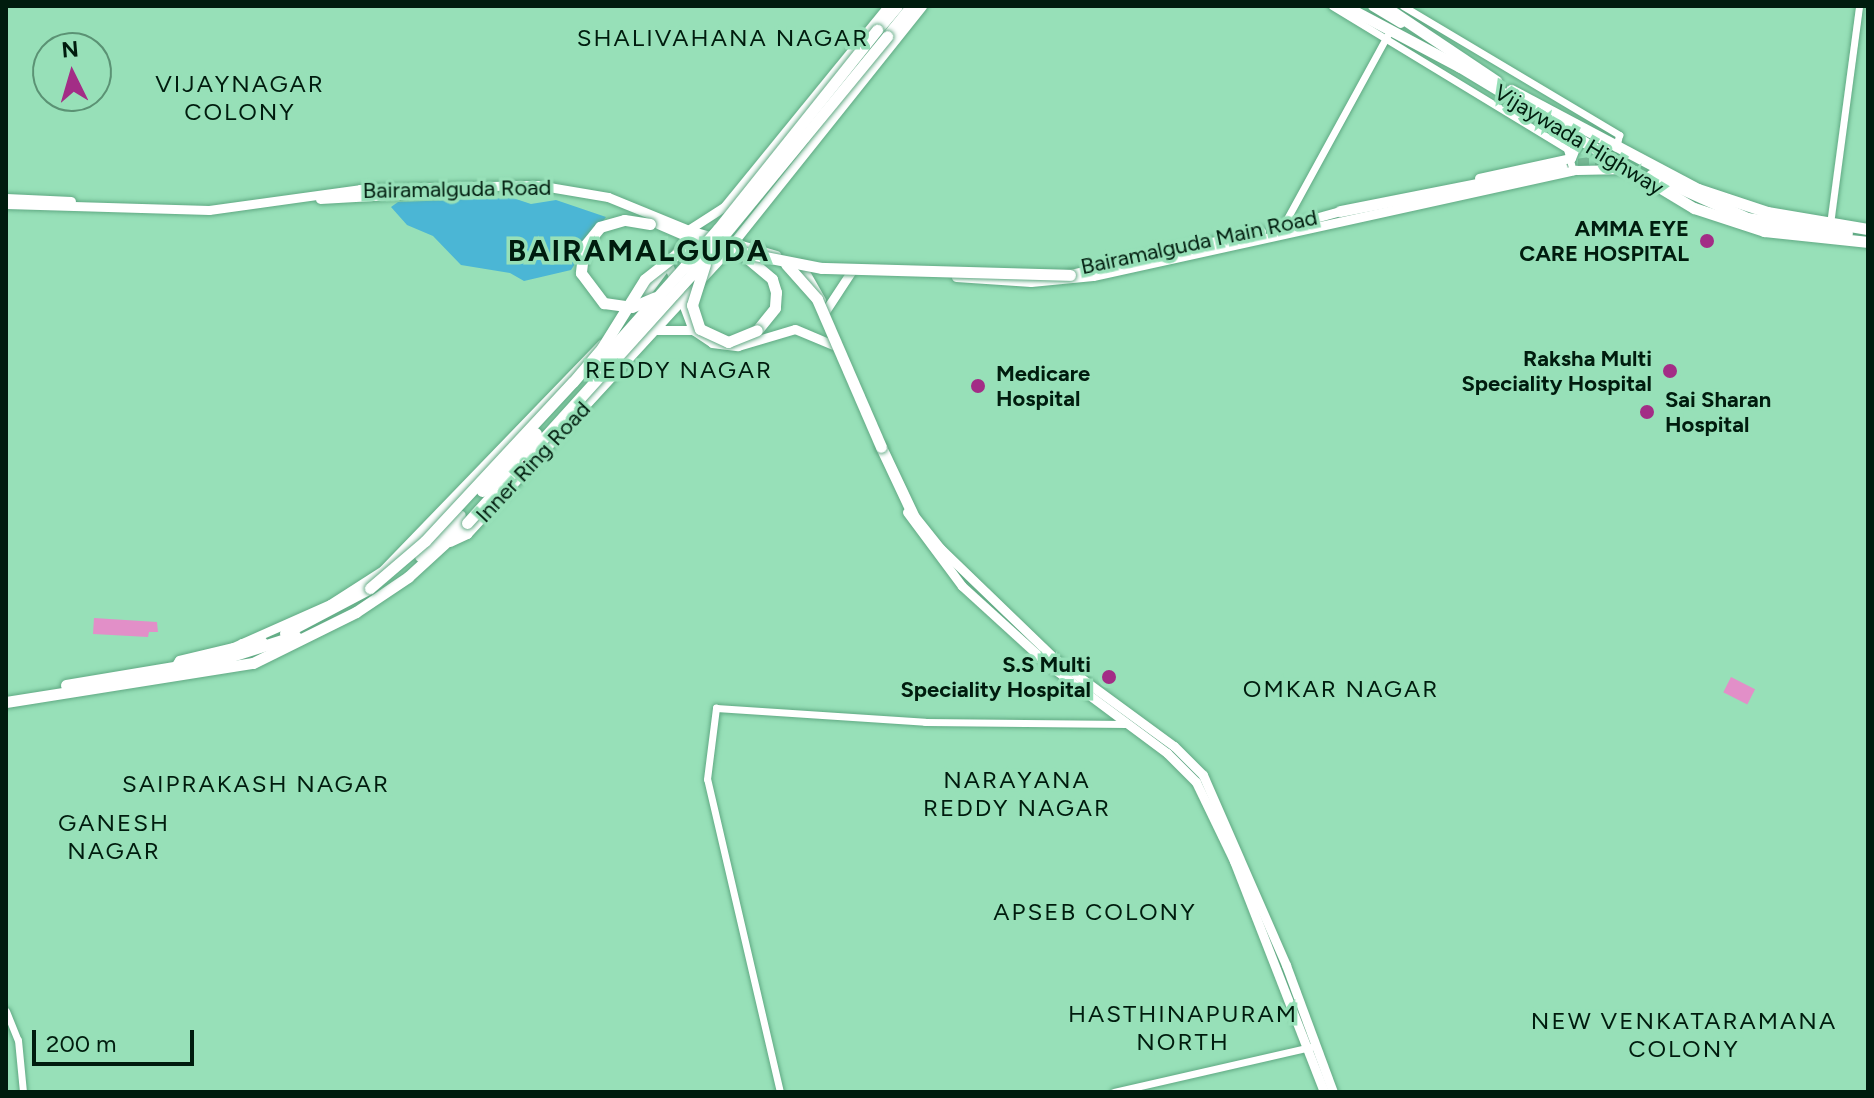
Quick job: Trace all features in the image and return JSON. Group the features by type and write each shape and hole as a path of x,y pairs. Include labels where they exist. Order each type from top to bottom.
{"highway":[{"name":"Inner Ring Road","path":"886,26 897,6"},
{"name":"Inner Ring Road","path":"886,26 911,6"},
{"path":"1345,6 1362,14"},
{"name":"Vijaywada Highway","path":"1384,6 1399,9 1410,24 1511,90 1611,146 1743,206 1865,228"},
{"name":"Vijaywada Highway","path":"1362,14 1388,33 1631,168 1694,208 1736,225 1868,242"},
{"path":"243,648 338,615 398,577 437,545 710,253 886,26"},
{"path":"463,519 665,290 886,26"},
{"path":"1340,211 1569,165"},
{"path":"1631,168 1747,218 1841,233 1865,228"},
{"path":"655,224 624,220 600,227 584,247 581,273 594,295 617,306 632,307 665,290"},
{"path":"243,648 262,642 370,588 425,541 602,348 645,279 664,260 704,248 796,268 998,277 1070,275 1260,232"},
{"path":"710,253 693,296 697,324 710,336 728,342 757,330 775,308 776,292 772,279 746,257"},
{"path":"796,268 817,299 914,517 942,552"},
{"path":"422,532 437,545"},
{"name":"Inner Ring Road","path":"6,695 253,663 356,612 408,577 437,545"},
{"name":"Inner Ring Road","path":"6,702 243,648"}],"main road":[{"name":"Inner Ring Road","path":"437,545 467,534 725,253 886,26 922,6"},
{"name":"Vijaywada Highway","path":"1352,6 1362,14"},
{"name":"Vijaywada Highway","path":"1372,6 1410,24"},
{"path":"687,234 726,206 886,26"},
{"path":"1569,165 1578,141"},
{"path":"796,268 1070,279 1152,265 1283,231 1569,165 1631,168"},
{"name":"Bairamalguda Road","path":"6,198 209,210 269,202 414,191 521,188 634,206 725,253"},
{"name":"Bairamalguda Road","path":"585,196 687,234 757,249 796,268"},
{"name":"Bairamalguda Road","path":"6,204 102,205"},
{"path":"726,206 730,217 748,223 748,235 757,249"},
{"name":"Bairamalguda Main Road","path":"725,253 796,268 1003,277 1111,263 1260,232 1340,211"},
{"name":"Inner Ring Road","path":"243,648 330,604 383,570 586,355 605,341 668,264 687,234"},
{"path":"668,264 693,330"},
{"path":"796,268 826,310 910,497 942,552 1055,659 1174,746 1203,775 1221,807 1333,1092"},
{"path":"796,268 892,482 932,553 1050,666 1167,753 1202,791 1314,1046 1324,1092"},
{"path":"826,310 851,272"},
{"path":"653,330 693,330 725,347 795,329 833,345"},
{"path":"605,341 626,361"}],"street":[{"path":"1332,6 1388,33 1567,149 1569,165"},
{"path":"1830,224 1859,6"},
{"path":"1399,9 1619,135 1611,146"},
{"path":"1283,226 1388,33"},
{"path":"780,1092 707,779 716,708 925,722 1126,724"},
{"path":"6,1011 18,1040 23,1092"},
{"path":"1114,1092 1314,1046"}],"shaded area":[{"path":"94,618 157,622 158,632 149,632 148,637 93,634"},
{"path":"1731,677 1755,689 1747,704 1723,692"}],"water":[{"path":"513,198 531,204 556,200 606,217 571,270 524,281 510,273 461,265 433,236 407,225 391,207 398,202"}],"tunnel":[{"path":"1562,166 1612,159"}],"place":[{"name":"AMMA EYE CARE HOSPITAL","path":"1707,241"},
{"name":"Raksha Multi Speciality Hospital","path":"1670,371"},
{"name":"Medicare Hospital","path":"978,386"},
{"name":"Sai Sharan Hospital","path":"1647,412"},
{"name":"S.S Multi Speciality Hospital","path":"1109,677"}],"district":[{"name":"SHALIVAHANA NAGAR","path":"723,38"},
{"name":"VIJAYNAGAR COLONY","path":"240,98"},
{"name":"BAIRAMALGUDA","path":"639,251"},
{"name":"REDDY NAGAR","path":"679,370"},
{"name":"OMKAR NAGAR","path":"1341,689"},
{"name":"SAIPRAKASH NAGAR","path":"256,784"},
{"name":"NARAYANA REDDY NAGAR","path":"1017,794"},
{"name":"GANESH NAGAR","path":"114,837"},
{"name":"APSEB COLONY","path":"1095,912"},
{"name":"HASTHINAPURAM NORTH","path":"1183,1028"},
{"name":"NEW VENKATARAMANA COLONY","path":"1684,1035"}]}
